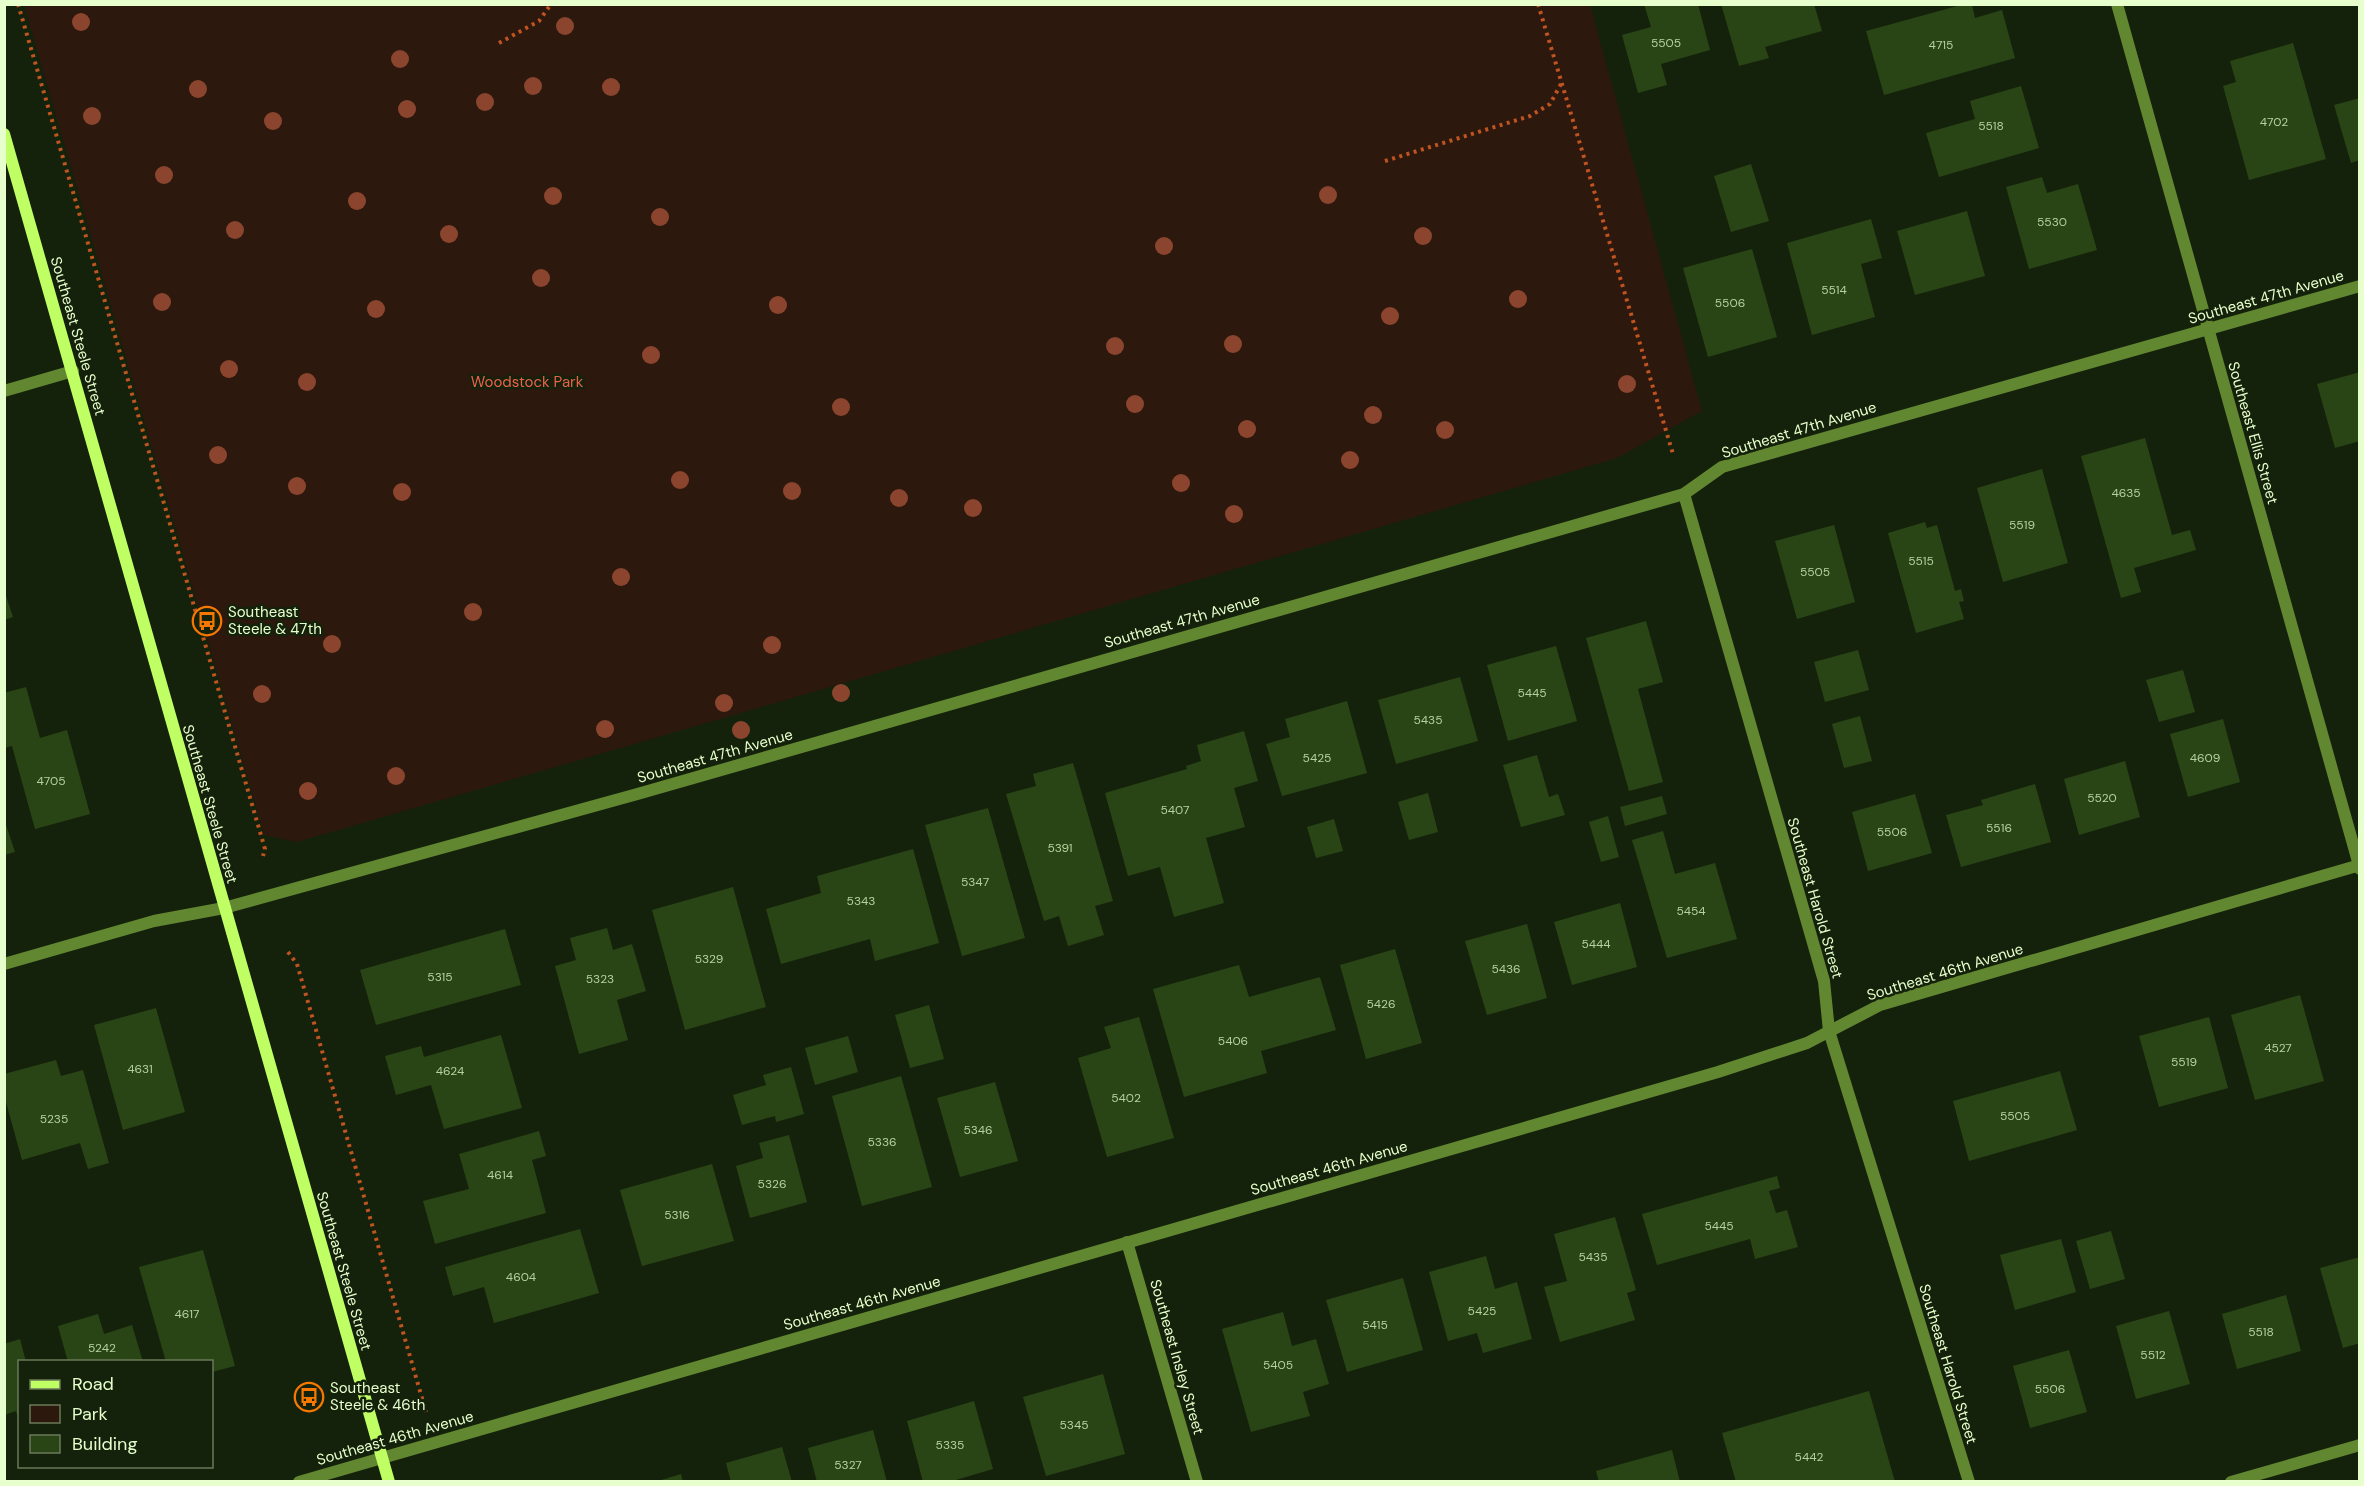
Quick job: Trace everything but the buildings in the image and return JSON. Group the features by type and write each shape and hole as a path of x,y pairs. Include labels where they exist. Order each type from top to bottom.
{"street":[{"name":"Southeast Ellis Street","path":"2117,4 2359,866"},
{"name":"Southeast Steele Street","path":"4,134 389,1482"},
{"name":"Southeast 47th Avenue","path":"4,964 154,921 224,908 641,793 1684,494 1722,467 2360,286"},
{"path":"4,391 73,371"},
{"name":"Southeast Harold Street","path":"1684,494 1824,981 1829,1031 1969,1482"},
{"name":"Southeast 46th Avenue","path":"299,1482 1718,1072 1807,1043 1880,1005 2359,866"},
{"name":"Southeast Insley Street","path":"1127,1242 1197,1482"},
{"path":"2231,1482 2360,1445"}],"path":[{"path":"18,4 266,849 263,856"},
{"path":"499,43 539,21 551,4"},
{"path":"1538,4 1673,454"},
{"path":"1385,160 1530,116 1550,104 1562,83"},
{"path":"288,952 297,964 426,1412"}],"green space":[{"name":"Woodstock Park","path":"24,5 1590,5 1702,411 1617,458 297,842 264,835"}],"place":[{"name":"Southeast Steele & 47th","path":"207,621"},
{"name":"Southeast Steele & 46th","path":"309,1397"}]}
